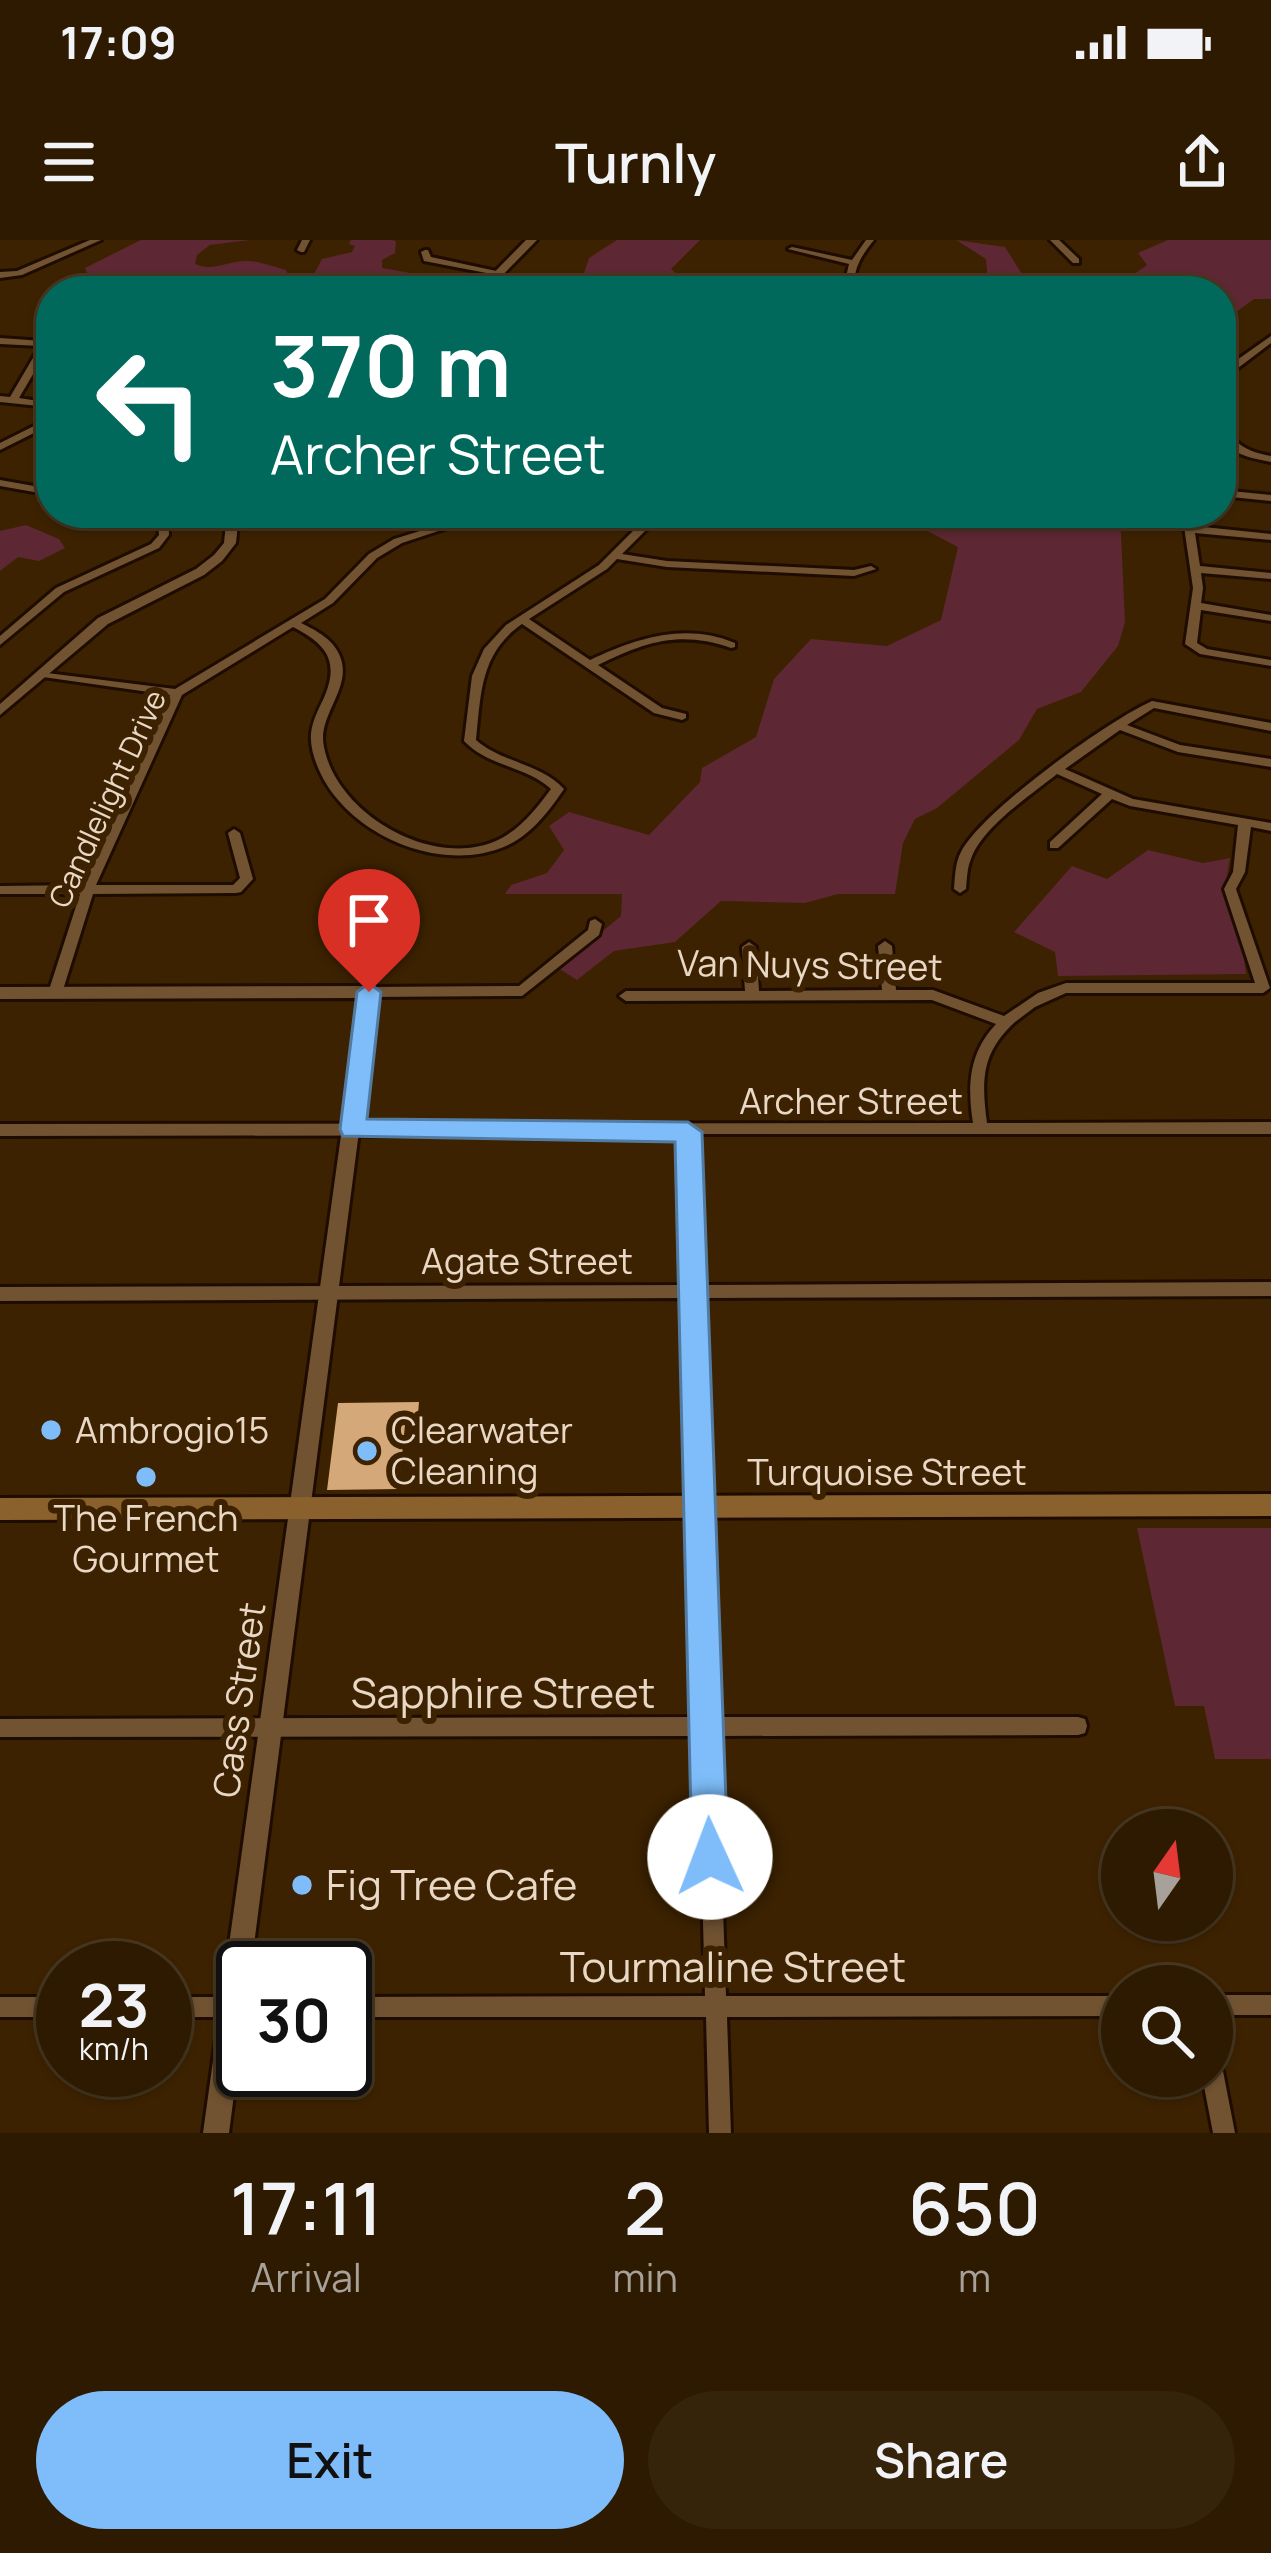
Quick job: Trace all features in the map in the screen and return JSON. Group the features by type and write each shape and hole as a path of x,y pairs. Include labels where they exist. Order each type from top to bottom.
{"main road":[{"name":"Turquoise Street","path":"0,1509 1271,1505"}],"street":[{"path":"0,275 20,273 97,240"},
{"path":"493,276 532,240"},
{"path":"853,276 854,262 870,240"},
{"path":"1054,240 1076,261"},
{"path":"793,249 854,262"},
{"path":"424,252 427,259 496,272"},
{"path":"1236,365 1271,339"},
{"path":"0,341 36,341"},
{"path":"14,399 36,363"},
{"path":"0,399 36,403"},
{"path":"0,447 36,429"},
{"path":"1237,448 1271,459"},
{"path":"0,483 36,489"},
{"path":"0,500 16,486"},
{"path":"1236,494 1271,498"},
{"path":"0,642 60,590 155,547 163,528"},
{"path":"0,711 103,621 200,572 218,558 230,543 232,528"},
{"name":"Candlelight Drive","path":"55,993 87,890 178,693 329,601 373,556 441,528"},
{"path":"293,623 328,645 335,656 338,681 319,722 317,746 338,794 361,818 387,832 462,854 500,845 539,814 558,789 551,780 485,758 470,741 478,676 488,651 521,619 616,556 643,528"},
{"path":"1271,537 1190,529 1197,605 1191,644 1204,652 1271,663"},
{"path":"616,556 667,564 854,573 871,569"},
{"path":"1196,569 1271,576"},
{"path":"1197,605 1271,618"},
{"path":"521,619 658,710 682,716"},
{"path":"590,665 645,642 719,638 731,646"},
{"path":"43,674 178,693"},
{"path":"960,889 968,848 1013,805 1151,704 1271,727"},
{"path":"1117,725 1178,748 1271,763"},
{"path":"1060,771 1109,795 1271,827"},
{"path":"1054,845 1109,795"},
{"path":"982,1130 976,1097 983,1049 1034,997 1066,988 1263,988 1230,889 1239,872 1245,822"},
{"path":"0,890 242,887 247,879 234,832"},
{"path":"0,993 522,991 593,932 595,924"},
{"path":"885,946 889,993"},
{"path":"748,947 752,994"},
{"name":"Cass Street","path":"246,1941 369,992"},
{"name":"Van Nuys Street","path":"626,996 889,993 947,998 1009,1023"},
{"name":"Archer Street","path":"0,1130 1271,1128"},
{"path":"688,1132 720,2133"},
{"name":"Agate Street","path":"0,1294 1271,1289"},
{"name":"Sapphire Street","path":"0,1728 1078,1726"},
{"path":"1233,2006 1271,2005"},
{"name":"Tourmaline Street","path":"372,2007 1101,2006"},
{"path":"0,2007 36,2007"},
{"name":"Cass Street","path":"216,2133 222,2097"},
{"path":"1217,2097 1225,2133"}],"shaded area":[{"path":"141,240 250,240 210,245 197,255 195,264 257,262 286,270 289,276 89,276 85,268"},
{"path":"351,240 396,241 395,253 382,260 382,268 422,275 306,276 314,274 322,259 352,252"},
{"path":"617,240 700,240 671,269 680,276 583,276 589,258"},
{"path":"956,240 1005,247 1024,276 987,276 986,259"},
{"path":"1168,240 1271,240 1271,299 1254,299 1236,312 1236,276 1131,276 1147,265 1138,253"},
{"path":"26,525 59,539 65,548 39,561 18,557 0,571 0,531"},
{"path":"922,528 1121,528 1125,622 1118,646 1081,692 1037,709 1019,740 937,808 915,819 903,843 895,894 838,894 805,903 721,901 675,942 614,951 577,980 558,968 621,916 622,894 505,894 511,885 547,873 564,850 549,826 569,812 649,835 700,782 702,768 756,737 774,679 811,639 887,646 941,620 958,547"},
{"path":"1148,850 1203,863 1230,858 1224,892 1240,926 1246,974 1058,976 1055,952 1014,932 1072,866 1107,879"},
{"path":"1137,1528 1271,1528 1271,1759 1215,1759 1204,1706 1175,1706"}],"building":[{"name":"Clearwater Cleaning","path":"419,1402 418,1414 406,1414 399,1489 327,1490 338,1403"}],"place":[{"name":"Ambrogio15","path":"51,1430"},
{"name":"Clearwater Cleaning","path":"367,1451"},
{"name":"The French Gourmet","path":"146,1477"},
{"name":"Fig Tree Cafe","path":"302,1885"}],"route":[{"path":"369,992 353,1129 688,1132 710,1857"}]}
